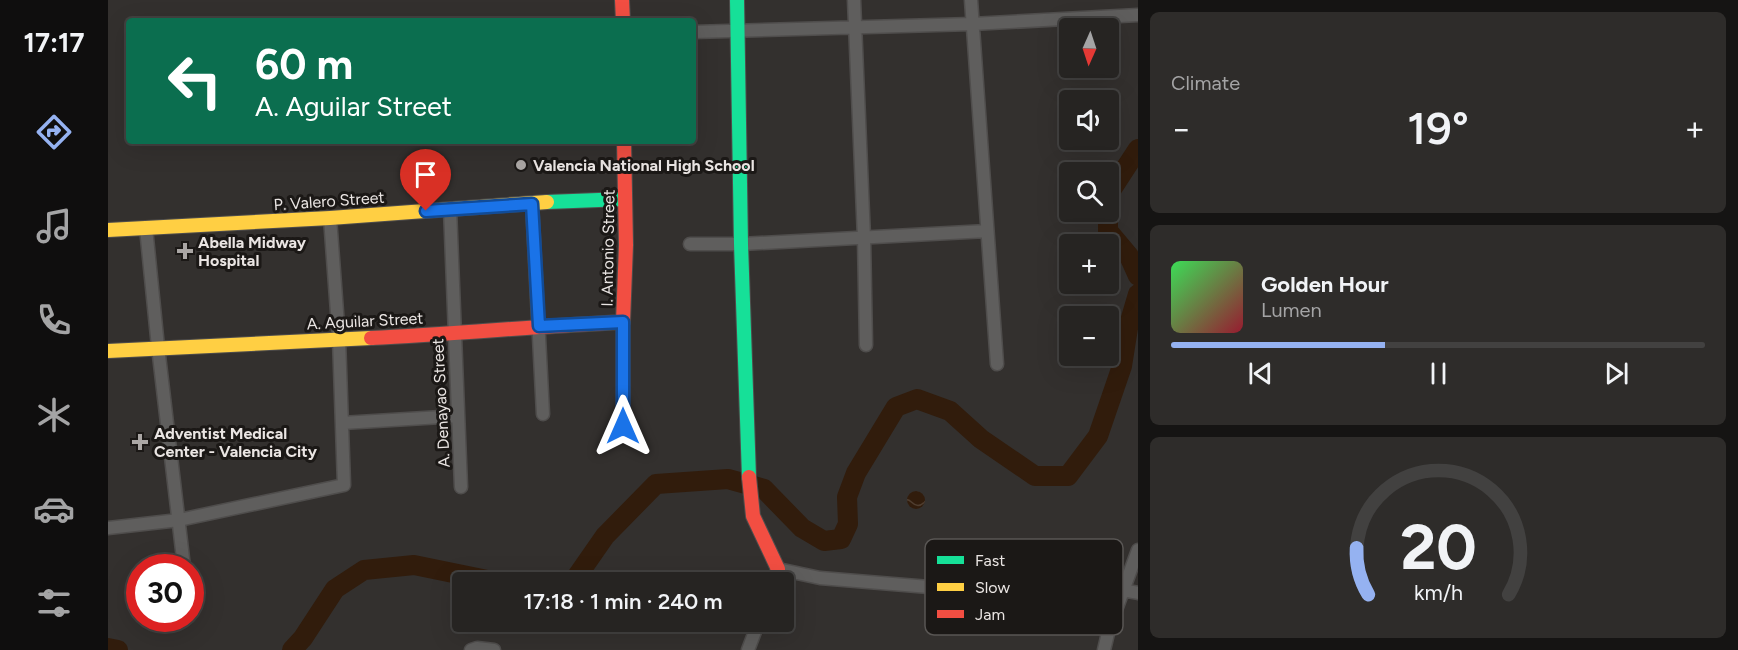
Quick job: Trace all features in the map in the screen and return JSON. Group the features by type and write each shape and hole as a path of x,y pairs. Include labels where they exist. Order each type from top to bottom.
{"street":[{"path":"622,0 623,18"},
{"path":"737,0 748,470 753,516 774,572"},
{"path":"854,0 866,345"},
{"path":"971,0 997,364"},
{"path":"696,32 972,24 1138,15"},
{"name":"I. Antonio Street","path":"623,426 626,245 624,144"},
{"name":"P. Valero Street","path":"108,230 625,199"},
{"path":"532,204 543,414"},
{"name":"A. Denayao Street","path":"450,209 461,488"},
{"path":"108,528 179,520 344,485 339,339 330,218"},
{"path":"146,228 183,554"},
{"path":"690,244 987,231"},
{"name":"A. Aguilar Street","path":"108,351 454,334 539,326 623,322"},
{"path":"342,423 458,416"},
{"path":"1138,550 1124,590 1138,593"},
{"path":"794,577 925,587"},
{"path":"748,650 755,632"},
{"path":"1104,650 1108,635"},
{"path":"471,650 477,648 494,650"}],"water":[{"path":"916,491 922,494 925,500 922,506 916,509 910,506 907,500 910,494"}],"waterway":[{"path":"1119,178 1138,149"},
{"path":"1108,222 1108,231 1129,256 1138,276"},
{"path":"580,572 605,536 656,484 728,479 764,489 802,528 824,541 841,539 848,524 847,497 856,473 896,407 917,399 950,411 981,439 1035,476 1068,476 1098,436 1122,366 1128,328 1138,294"},
{"path":"292,650 303,638 335,589 364,570 414,565 452,573"},
{"path":"108,648 118,650"}],"traffic: fast":[{"path":"737,0 741,244 749,477"},
{"path":"547,202 625,199"}],"traffic: slow":[{"path":"108,230 330,218 547,202"},
{"path":"108,351 371,338"}],"traffic: jam":[{"path":"622,0 623,18"},
{"path":"371,338 623,322 626,245 624,144"},
{"path":"749,477 753,516 778,569 777,572"}],"place":[{"name":"Valencia National High School","path":"521,165"},
{"name":"Abella Midway Hospital","path":"185,251"},
{"name":"Adventist Medical Center - Valencia City","path":"140,442"}],"route":[{"path":"426,211 532,204 539,326 623,322 623,426"}]}
